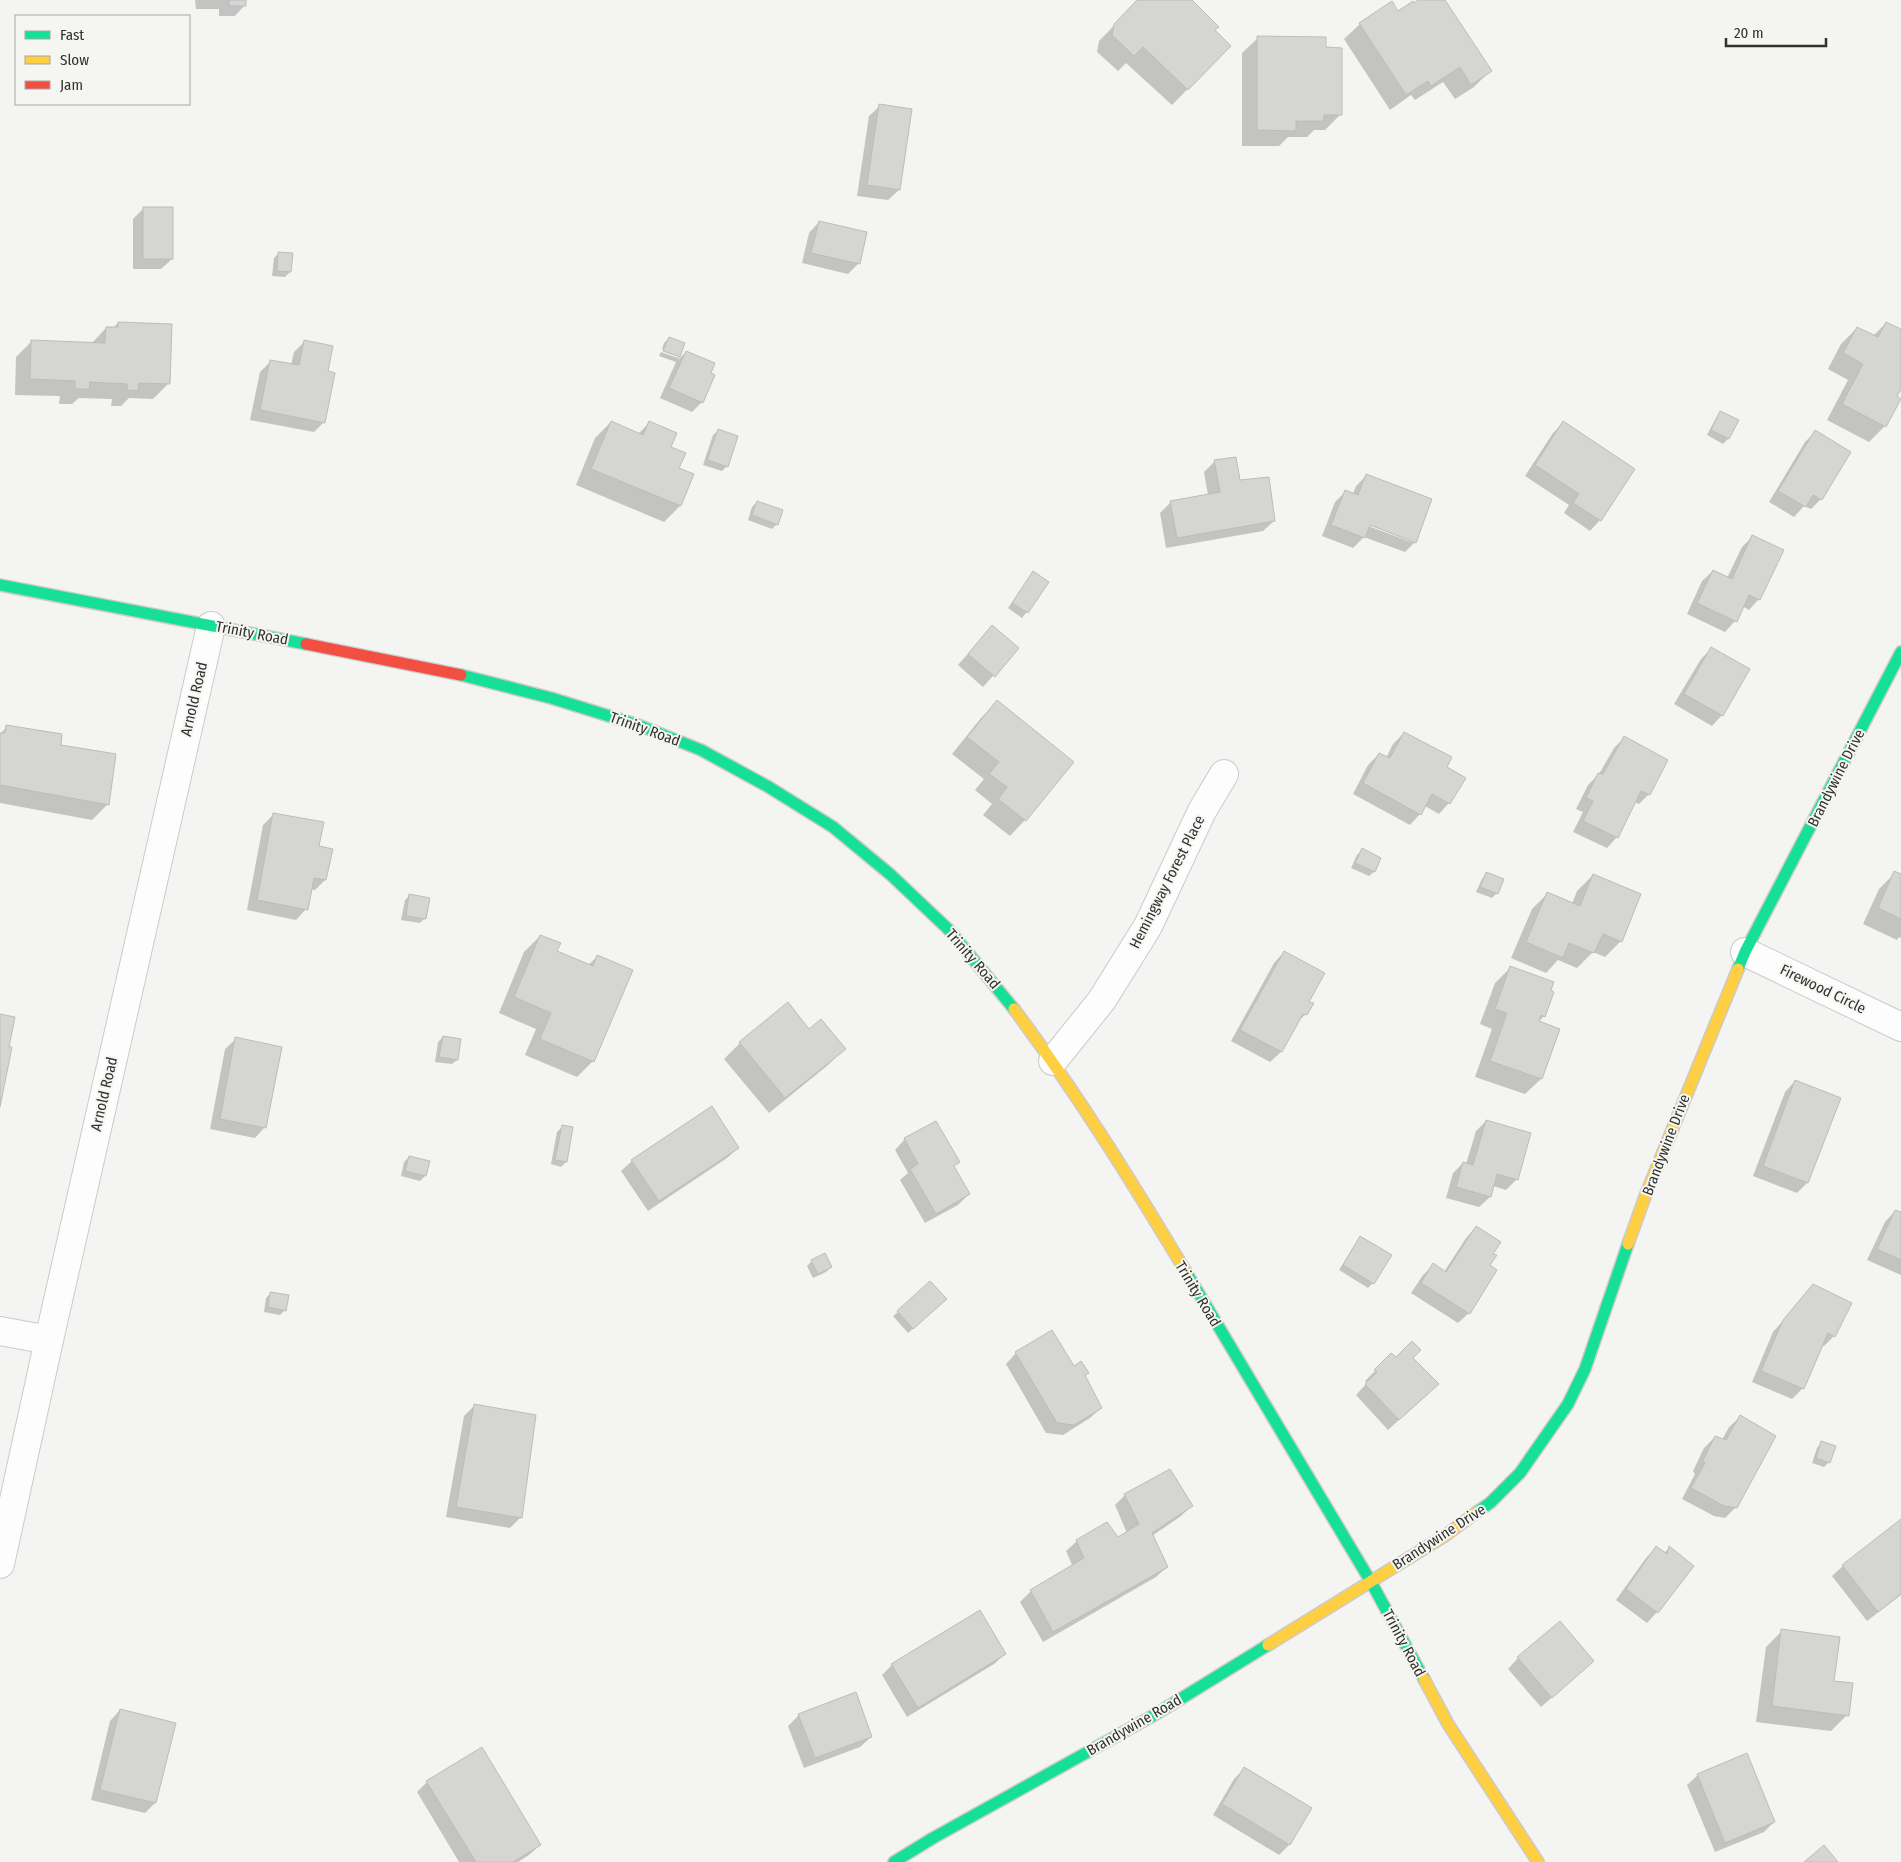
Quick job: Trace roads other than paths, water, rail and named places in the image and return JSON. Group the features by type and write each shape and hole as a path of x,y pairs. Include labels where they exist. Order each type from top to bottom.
{"main road":[{"name":"Trinity Road","path":"0,586 388,659 551,698 638,725 701,750 767,786 833,827 891,875 949,930 1003,994 1053,1061 1164,1236 1371,1582 1448,1724 1538,1862"},
{"name":"Brandywine Drive","path":"1371,1582 1446,1535 1490,1503 1520,1473 1568,1404 1585,1369 1646,1194 1745,952 1901,652"},
{"name":"Brandywine Road","path":"894,1862 933,1838 1156,1714 1371,1582"}],"street":[{"name":"Arnold Road","path":"0,1564 211,626"},
{"name":"Hemingway Forest Place","path":"1053,1061 1102,1000 1148,926 1202,811 1224,774"},
{"name":"Firewood Circle","path":"1745,952 1901,1027"},
{"path":"0,1332 49,1340"}]}
